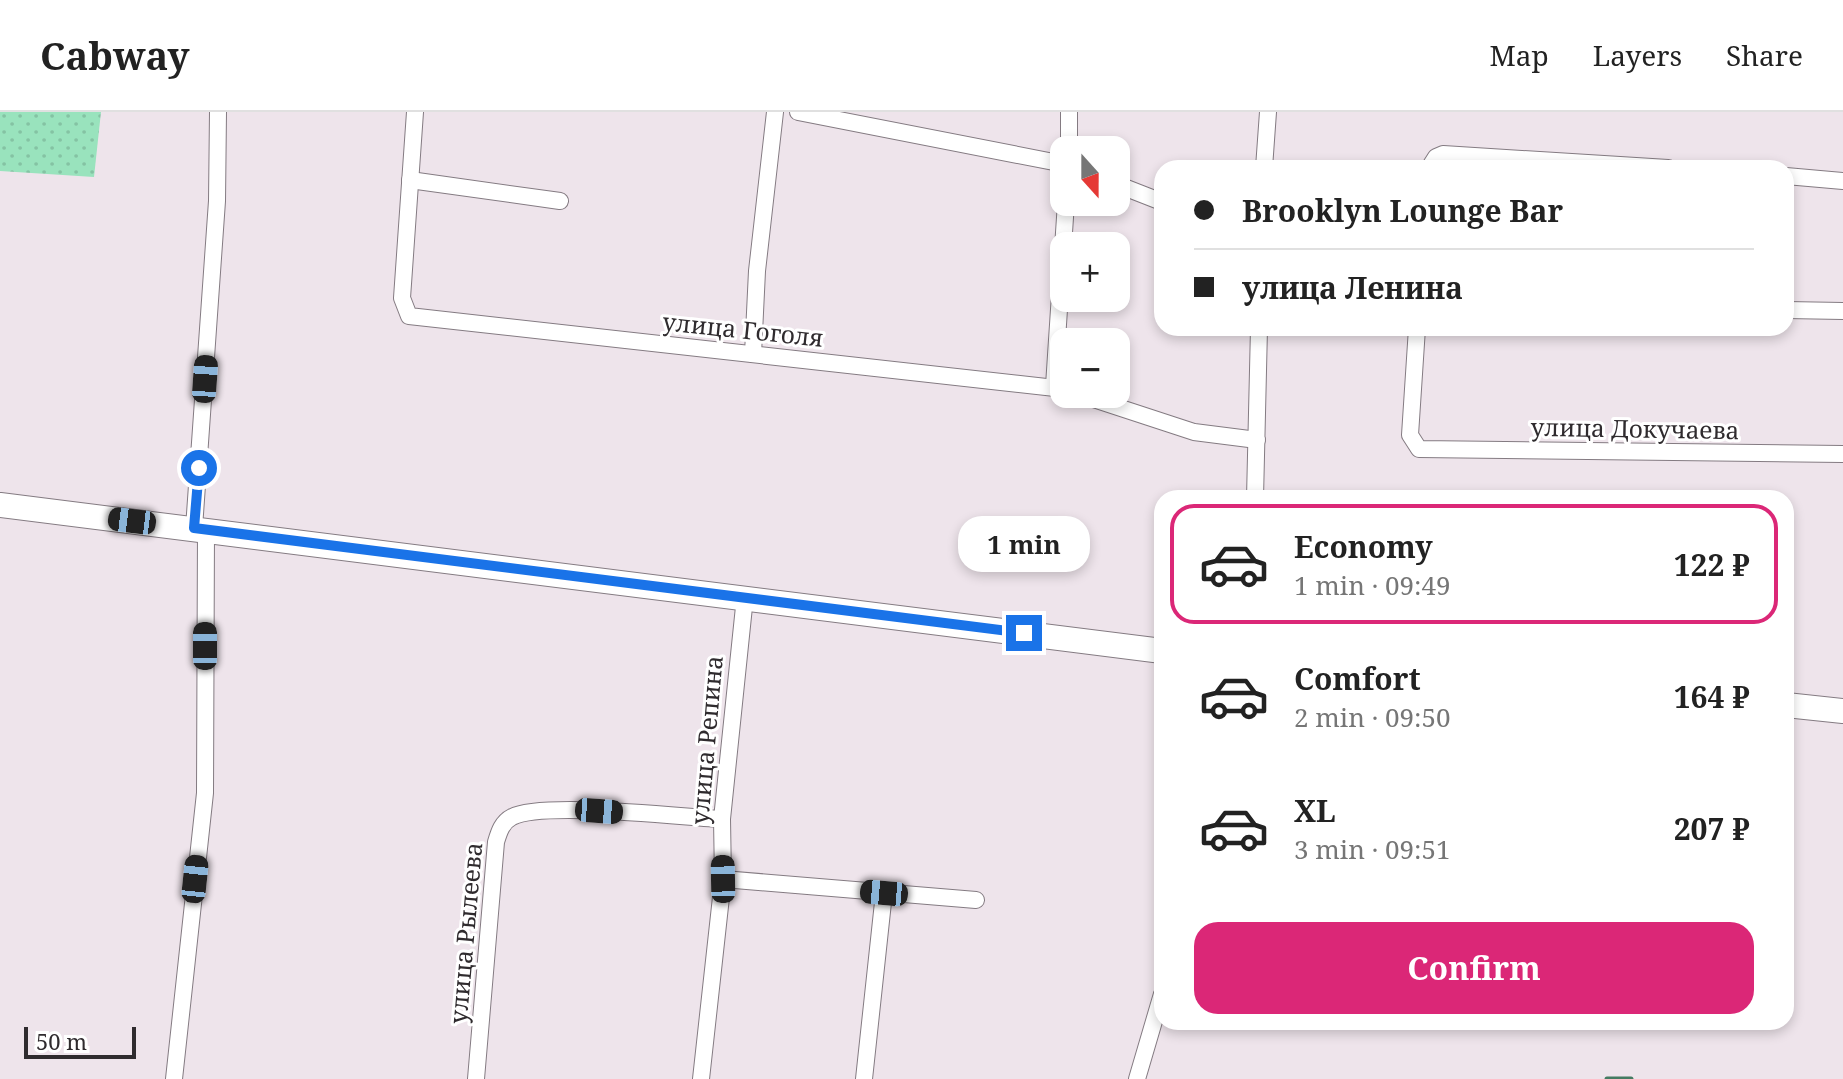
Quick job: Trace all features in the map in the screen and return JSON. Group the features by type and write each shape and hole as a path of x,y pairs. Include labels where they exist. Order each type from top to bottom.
{"street":[{"path":"174,1079 205,793 200,528 217,201 218,112"},
{"path":"415,112 410,180 560,201"},
{"path":"753,354 757,271 775,112"},
{"path":"798,112 1050,161"},
{"path":"1069,112 1069,136"},
{"path":"1265,160 1268,112"},
{"path":"1434,160 1443,154 1537,160"},
{"path":"1794,177 1843,181"},
{"name":"улица Гоголя","path":"410,180 402,305 409,316 417,319 1050,387"},
{"path":"1130,189 1154,199"},
{"path":"1061,328 1065,216"},
{"path":"1794,310 1843,311"},
{"path":"1255,490 1259,336"},
{"name":"улица Докучаева","path":"1416,336 1410,435 1414,445 1427,450 1843,454"},
{"path":"1121,408 1194,432 1257,440"},
{"path":"0,505 1154,650"},
{"name":"улица Репина","path":"701,1079 723,879 722,819 745,597"},
{"path":"1794,706 1843,711"},
{"name":"улица Рылеева","path":"476,1079 496,842 500,828 511,817 551,810 722,819"},
{"path":"723,879 976,900"},
{"path":"864,1079 884,893"},
{"path":"1137,1079 1154,1021"}],"green space":[{"path":"0,112 101,112 94,177 0,171"}],"waterway":[{"path":"1607,1079 1631,1079"}],"route":[{"path":"199,468 194,528 1024,633"}]}
